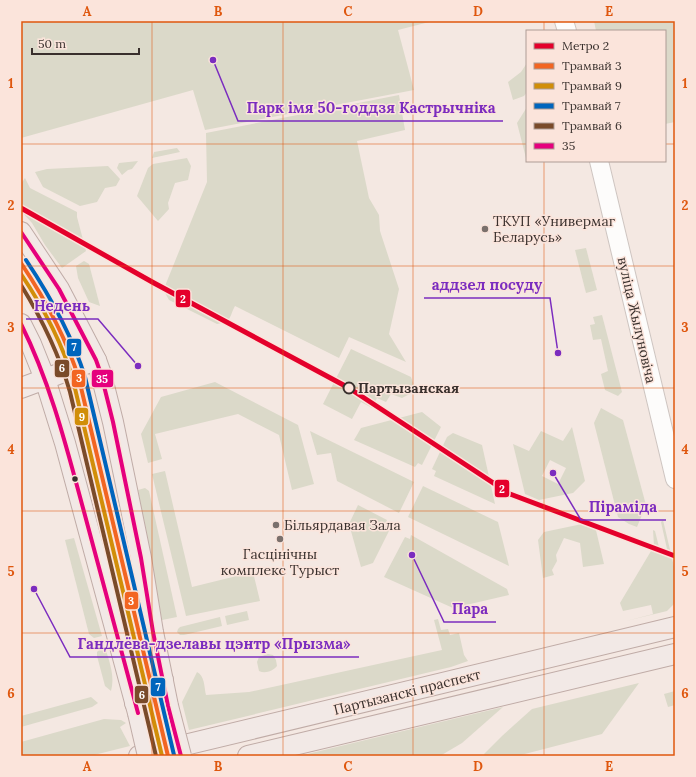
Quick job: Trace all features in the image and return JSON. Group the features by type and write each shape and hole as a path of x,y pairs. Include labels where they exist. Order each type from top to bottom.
{"main road":[{"path":"21,232 59,289 96,360 101,374 115,430 141,558 153,632 168,706 181,756"},
{"path":"21,324 45,379 65,443 148,756"},
{"path":"21,388 96,360"},
{"name":"Партызанскі праспект","path":"139,756 675,627"},
{"name":"Партызанскі праспект","path":"248,756 675,654"},
{"path":"136,708 163,680"}],"street":[{"name":"вуліца Жылуновіча","path":"599,162 675,479"}],"shaded area":[{"path":"21,21 433,21 398,30 414,90 205,130 193,90 21,138"},
{"path":"594,21 675,21 675,122 666,124 666,30 596,30"},
{"path":"526,64 526,93 524,96 513,100 508,82 521,72"},
{"path":"399,95 405,130 357,141 369,198 379,215 380,231 399,289 389,334 406,362 349,337 339,358 235,306 228,320 217,324 169,300 165,293 165,286 207,182 206,133"},
{"path":"526,109 526,158 517,123"},
{"path":"177,148 180,152 152,158 154,152"},
{"path":"187,158 191,166 188,180 175,183 168,203 169,209 158,221 137,196 148,168 153,164"},
{"path":"138,161 132,169 128,170 122,175 117,168 119,163"},
{"path":"108,166 120,179 116,186 105,188 97,202 80,206 43,187 35,172 47,169"},
{"path":"25,178 30,188 77,212 86,251 62,268 45,245 32,223 21,211 21,184"},
{"path":"586,248 597,290 586,293 575,250"},
{"path":"84,261 89,264 100,306 89,302 78,278 76,266"},
{"path":"602,315 622,392 618,396 605,390 601,374 608,371 601,339 593,340 590,325 595,324 593,317"},
{"path":"351,349 411,377 416,391 402,398 391,394 386,402 377,398 372,408 361,402 352,419 323,404"},
{"path":"215,382 298,425 314,484 292,490 279,435 238,414 155,434 162,459 148,463 141,434 161,397"},
{"path":"601,408 623,420 646,505 637,527 618,517 594,423"},
{"path":"422,412 441,427 422,465 418,463 415,467 354,440 361,428"},
{"path":"572,427 585,481 573,493 539,500 525,494 513,444 529,451 541,431 563,441","holes":["550,460 566,468 558,484 542,476"]},
{"path":"310,431 414,482 399,513 337,481 331,453 317,455"},
{"path":"453,433 482,445 495,504 434,476 436,471 432,469 447,437"},
{"path":"165,471 192,587 253,572 260,601 186,616 152,474"},
{"path":"423,486 498,522 509,566 408,517"},
{"path":"145,488 149,491 177,617 162,620 138,490"},
{"path":"358,505 387,520 385,526 390,529 373,563 361,567 349,524"},
{"path":"663,520 675,571 675,603 667,611 626,621 653,614 651,605 623,611 620,603 654,546 653,530 655,531 660,551 667,549 661,522"},
{"path":"582,524 595,526 604,564 583,567 580,543 564,538 556,555 557,561 552,570 554,575 543,578 538,540 544,532"},
{"path":"411,535 507,589 509,595 453,608 384,577 405,537 410,539"},
{"path":"74,538 102,636 94,638 89,634 65,540"},
{"path":"247,611 249,620 227,625 225,616"},
{"path":"220,617 222,626 184,635 180,635 177,632 180,627"},
{"path":"438,619 441,630 448,629 450,635 459,633 464,655 468,661 451,667 189,730 182,702 197,672 202,676 206,695 249,692 442,650 434,620"},
{"path":"99,650 106,650 112,670 111,691 105,686 97,656 97,652"},
{"path":"268,654 273,655 277,666 269,672 259,671 257,662 259,657"},
{"path":"639,683 602,734 517,756 485,756 484,754 532,709"},
{"path":"675,691 675,705 668,707 664,694"},
{"path":"91,697 98,703 92,707 21,727 21,716"},
{"path":"503,707 462,743 440,756 299,756"},
{"path":"104,719 121,720 126,723 120,727 130,746 90,756 21,756 21,742"}],"metro line":[{"name":"2","path":"21,208 154,283 349,388 510,494 675,556"}],"tram line":[{"name":"7","path":"26,260 60,316 74,346 85,377 174,755"},
{"name":"3","path":"21,263 54,319 68,348 79,379 168,756"},
{"name":"9","path":"21,274 37,299 58,338 69,366 162,756"},
{"name":"6","path":"21,285 49,337 61,364 70,392 156,756"}],"transit line":[{"name":"35","path":"21,232 59,289 96,360 101,374 113,422 141,558 153,632 168,706 181,756"},
{"name":"35","path":"21,324 41,368 64,437 138,713"}],"place":[{"name":"Парк імя 50-годдзя Кастрычніка","path":"213,60"},
{"name":"ТКУП «Универмаг Беларусь»","path":"485,229"},
{"name":"аддзел посуду","path":"558,353"},
{"name":"Недень","path":"138,366"},
{"name":"Партызанская","path":"349,388"},
{"name":"Піраміда","path":"553,473"},
{"name":"Більярдавая Зала","path":"276,525"},
{"name":"Гасцінічны комплекс Турыст","path":"280,539"},
{"name":"Пара","path":"412,555"},
{"name":"Гандлёва-дзелавы цэнтр «Прызма»","path":"34,589"}]}
